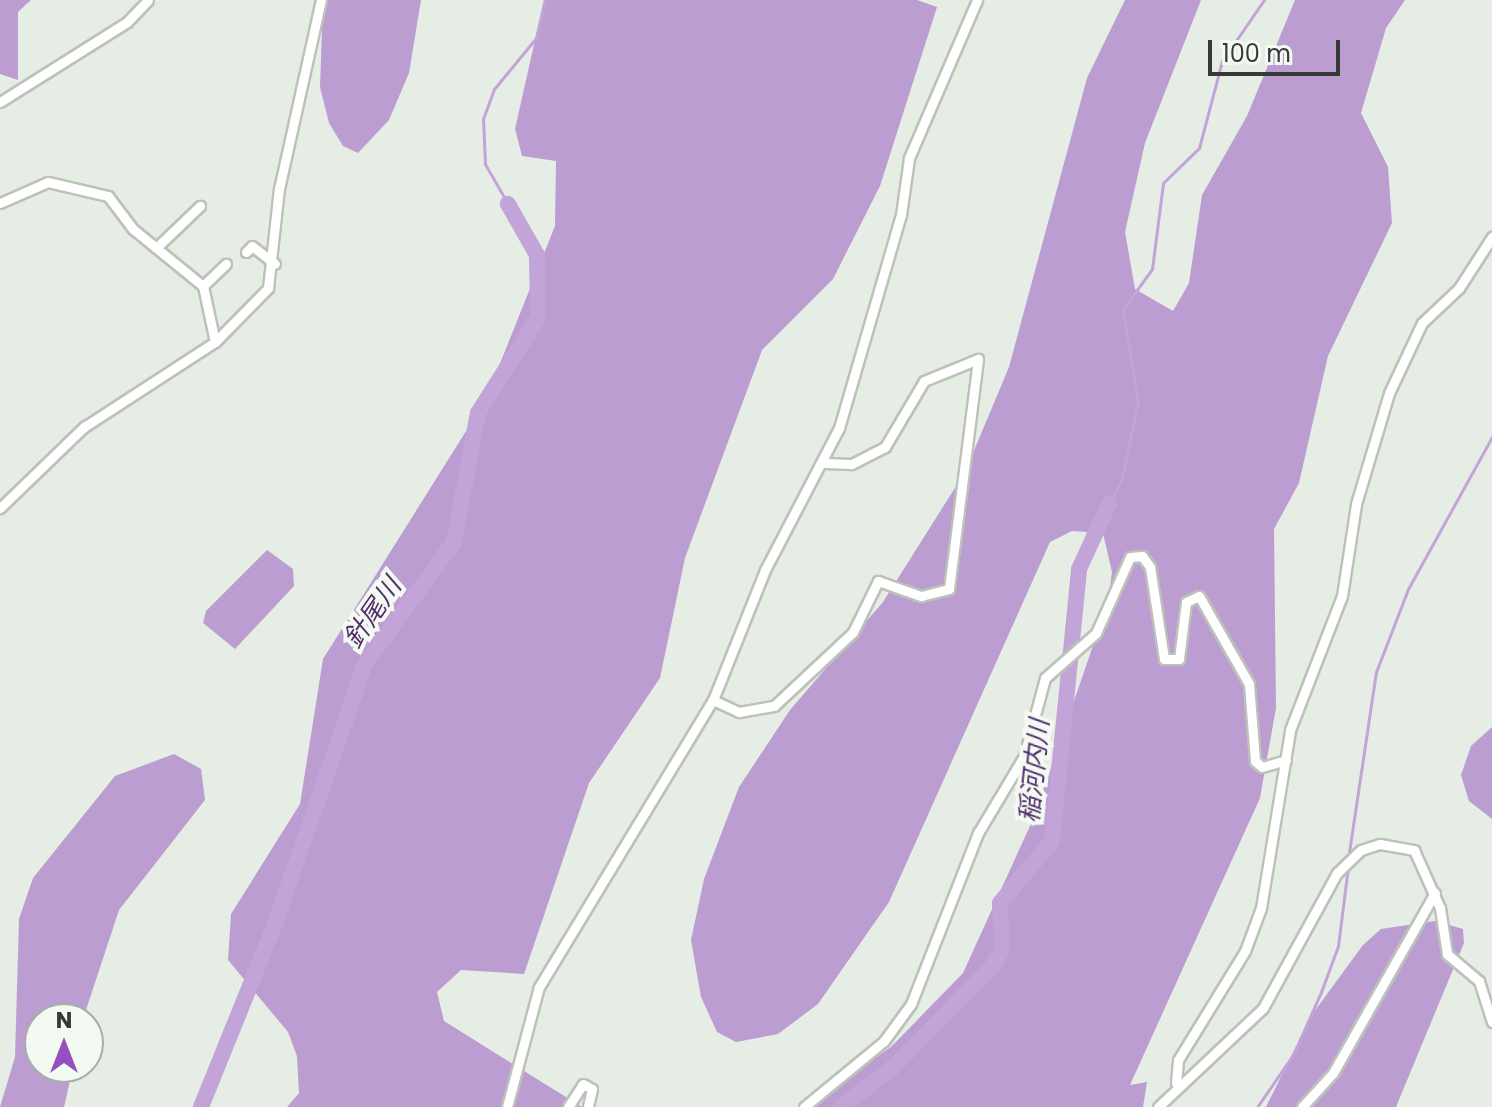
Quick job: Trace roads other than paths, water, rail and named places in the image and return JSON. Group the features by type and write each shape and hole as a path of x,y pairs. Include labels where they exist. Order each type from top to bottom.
{"street":[{"path":"0,102 127,22 148,0"},
{"path":"0,508 84,427 215,342 254,309 275,264 274,221 321,0"},
{"path":"507,1107 539,987 713,700 765,570 824,463 901,215 909,158 977,0"},
{"path":"0,203 48,182 95,189 156,248 203,286 215,342"},
{"path":"156,248 200,206"},
{"path":"1176,1083 1178,1060 1245,951 1261,908 1286,760 1312,663 1342,596 1356,504 1389,393 1422,323 1459,288 1492,237"},
{"path":"246,252 252,246 275,264"},
{"path":"203,286 226,264"},
{"path":"713,700 739,712 774,706 853,632 878,581 921,596 949,589 978,359 924,381 885,447 851,464 824,463"},
{"path":"804,1107 884,1041 911,1004 978,833 1024,756 1049,673 1083,648 1125,562 1142,556 1164,659 1179,659 1186,602 1199,596 1249,684 1255,761 1262,767 1286,760"},
{"path":"1158,1107 1176,1083 1263,1008 1337,873 1361,850 1405,844 1435,893 1447,954 1479,981 1492,1022"},
{"path":"1302,1107 1333,1073 1435,893"},
{"path":"568,1107 583,1084 592,1089 588,1107"}],"waterway":[{"path":"508,204 485,164 483,119 494,89 536,38 545,0"},
{"path":"1109,504 1122,478 1138,401 1123,309 1152,269 1163,183 1199,148 1222,61 1264,0"},
{"name":"針尾川","path":"201,1107 276,921 365,664 454,542 478,413 538,318 537,255 508,204"},
{"path":"1348,859 1376,672 1408,589 1492,437"},
{"name":"稲河内川","path":"841,1107 891,1069 992,967 1002,950 1000,903 1052,841 1079,569 1109,504"},
{"path":"1257,1107 1293,1055 1321,992 1338,946 1348,867"}]}
